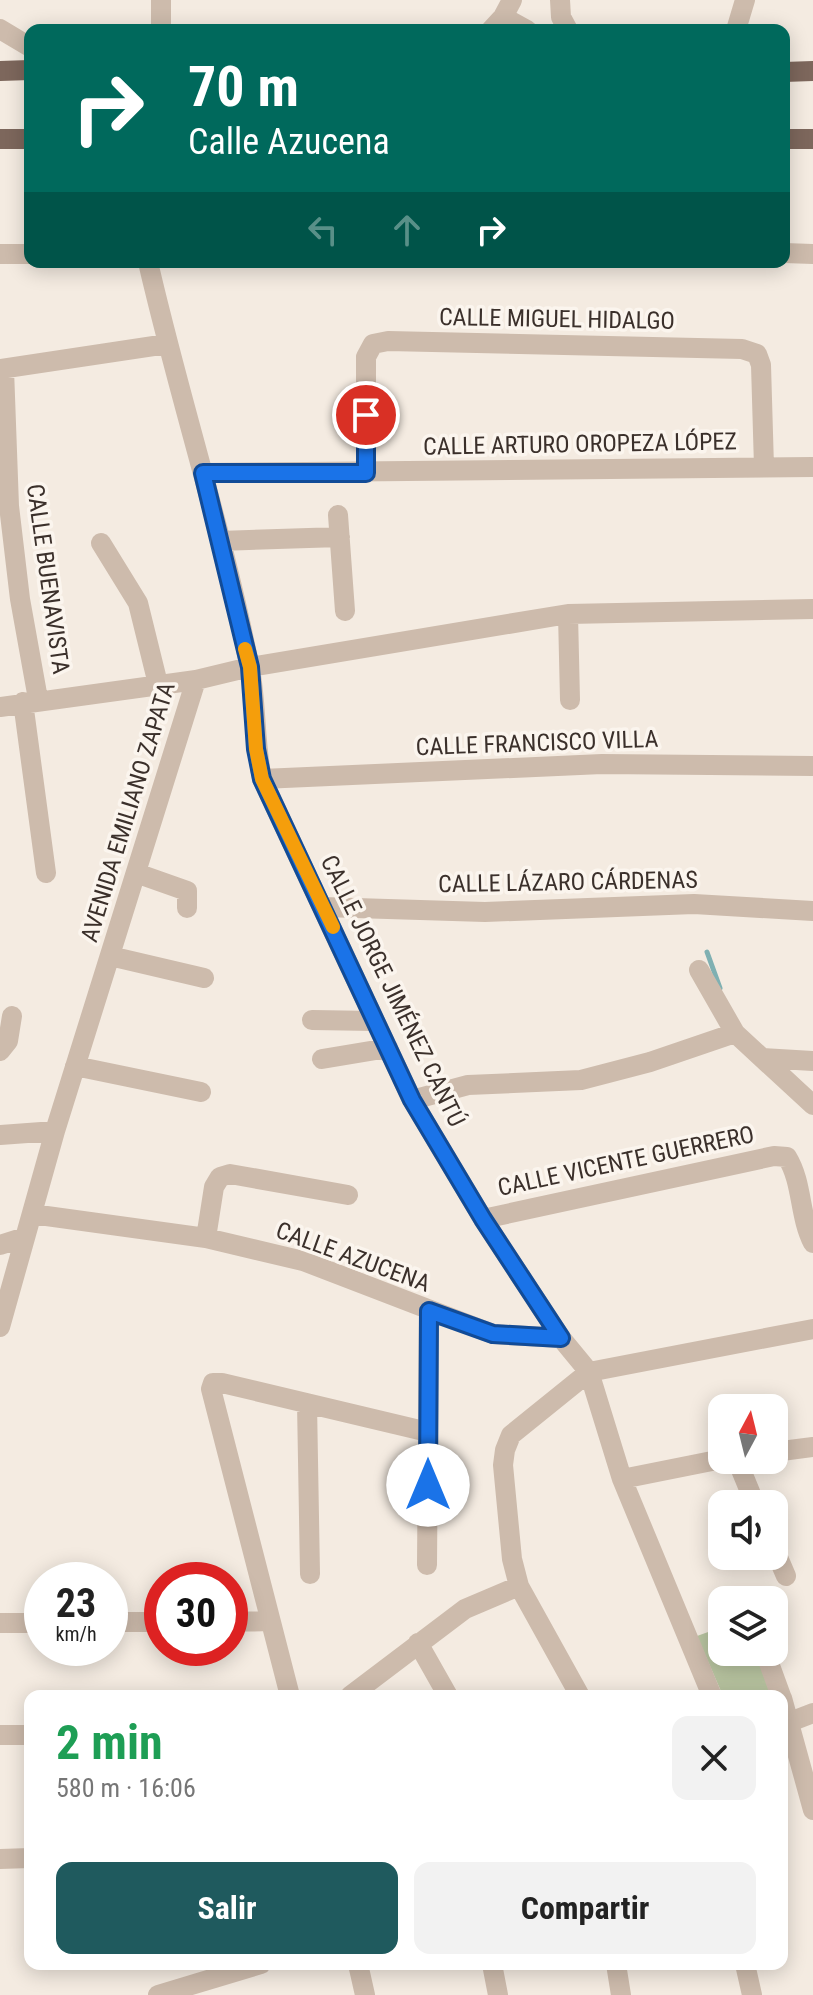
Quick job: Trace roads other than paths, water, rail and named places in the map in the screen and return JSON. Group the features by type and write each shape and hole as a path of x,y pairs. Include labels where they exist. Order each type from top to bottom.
{"main road":[{"path":"0,71 24,70"},
{"path":"790,72 813,71"},
{"path":"0,139 24,139"},
{"path":"790,139 813,139"}],"street":[{"path":"161,0 161,24"},
{"path":"560,0 565,24"},
{"path":"738,24 744,2"},
{"path":"744,2 745,24"},
{"path":"0,29 24,43"},
{"path":"790,253 813,254"},
{"path":"0,254 24,254"},
{"name":"CALLE JORGE JIMÉNEZ CANTÚ","path":"149,268 250,667 256,749 262,779 412,1100 483,1219 561,1338 589,1372 622,1479 710,1690"},
{"name":"CALLE MIGUEL HIDALGO","path":"366,473 366,357 373,344 388,341 742,349 757,354 761,365 764,467"},
{"path":"2,369 167,344"},
{"name":"CALLE BUENAVISTA","path":"2,369 4,506 10,601 31,701 46,873"},
{"name":"CALLE ARTURO OROPEZA LÓPEZ","path":"203,473 813,467"},
{"path":"338,515 345,611"},
{"path":"220,541 340,537"},
{"path":"101,543 138,603 158,684"},
{"name":"AVENIDA EMILIANO ZAPATA","path":"0,1327 55,1131 196,680 250,667 568,614 813,609"},
{"path":"568,614 570,700"},
{"path":"0,707 196,680"},
{"name":"CALLE FRANCISCO VILLA","path":"262,779 602,764 813,766"},
{"path":"136,873 184,889 188,895 187,908"},
{"name":"CALLE LÁZARO CÁRDENAS","path":"323,907 485,912 694,904 813,911"},
{"path":"110,956 204,978"},
{"path":"699,970 733,1035 813,1105"},
{"path":"0,1051 8,1041 12,1016"},
{"path":"312,1020 375,1021"},
{"path":"412,1100 468,1085 581,1080 733,1035"},
{"path":"322,1059 388,1048"},
{"path":"762,1058 813,1061"},
{"path":"75,1066 201,1092"},
{"path":"0,1135 55,1131"},
{"name":"CALLE VICENTE GUERRERO","path":"483,1219 774,1156 787,1157 794,1169 813,1243"},
{"path":"206,1238 214,1187 220,1177 230,1174 348,1195"},
{"name":"CALLE AZUCENA","path":"32,1214 206,1238 303,1261 493,1334 561,1338"},
{"path":"0,1245 25,1237"},
{"path":"427,1565 429,1311"},
{"path":"577,1690 519,1586 512,1559 503,1465 511,1435 589,1372 813,1329"},
{"path":"288,1690 211,1389 213,1383 428,1432"},
{"path":"307,1403 310,1574"},
{"path":"788,1450 813,1447"},
{"path":"622,1479 708,1462"},
{"path":"783,1570 786,1576"},
{"path":"358,1690 465,1609 519,1586"},
{"path":"248,1622 270,1621"},
{"path":"0,1623 24,1623"},
{"path":"418,1643 445,1690"},
{"path":"770,1666 779,1690"},
{"path":"788,1722 813,1713"},
{"path":"788,1729 813,1810"},
{"path":"0,1735 24,1735"},
{"path":"0,1859 24,1858"},
{"path":"158,1995 241,1970"},
{"path":"359,1970 365,1995"},
{"path":"493,1970 498,1995"},
{"path":"617,1970 621,1995"},
{"path":"746,1970 752,1995"}],"waterway":[{"path":"707,952 720,988"}]}
